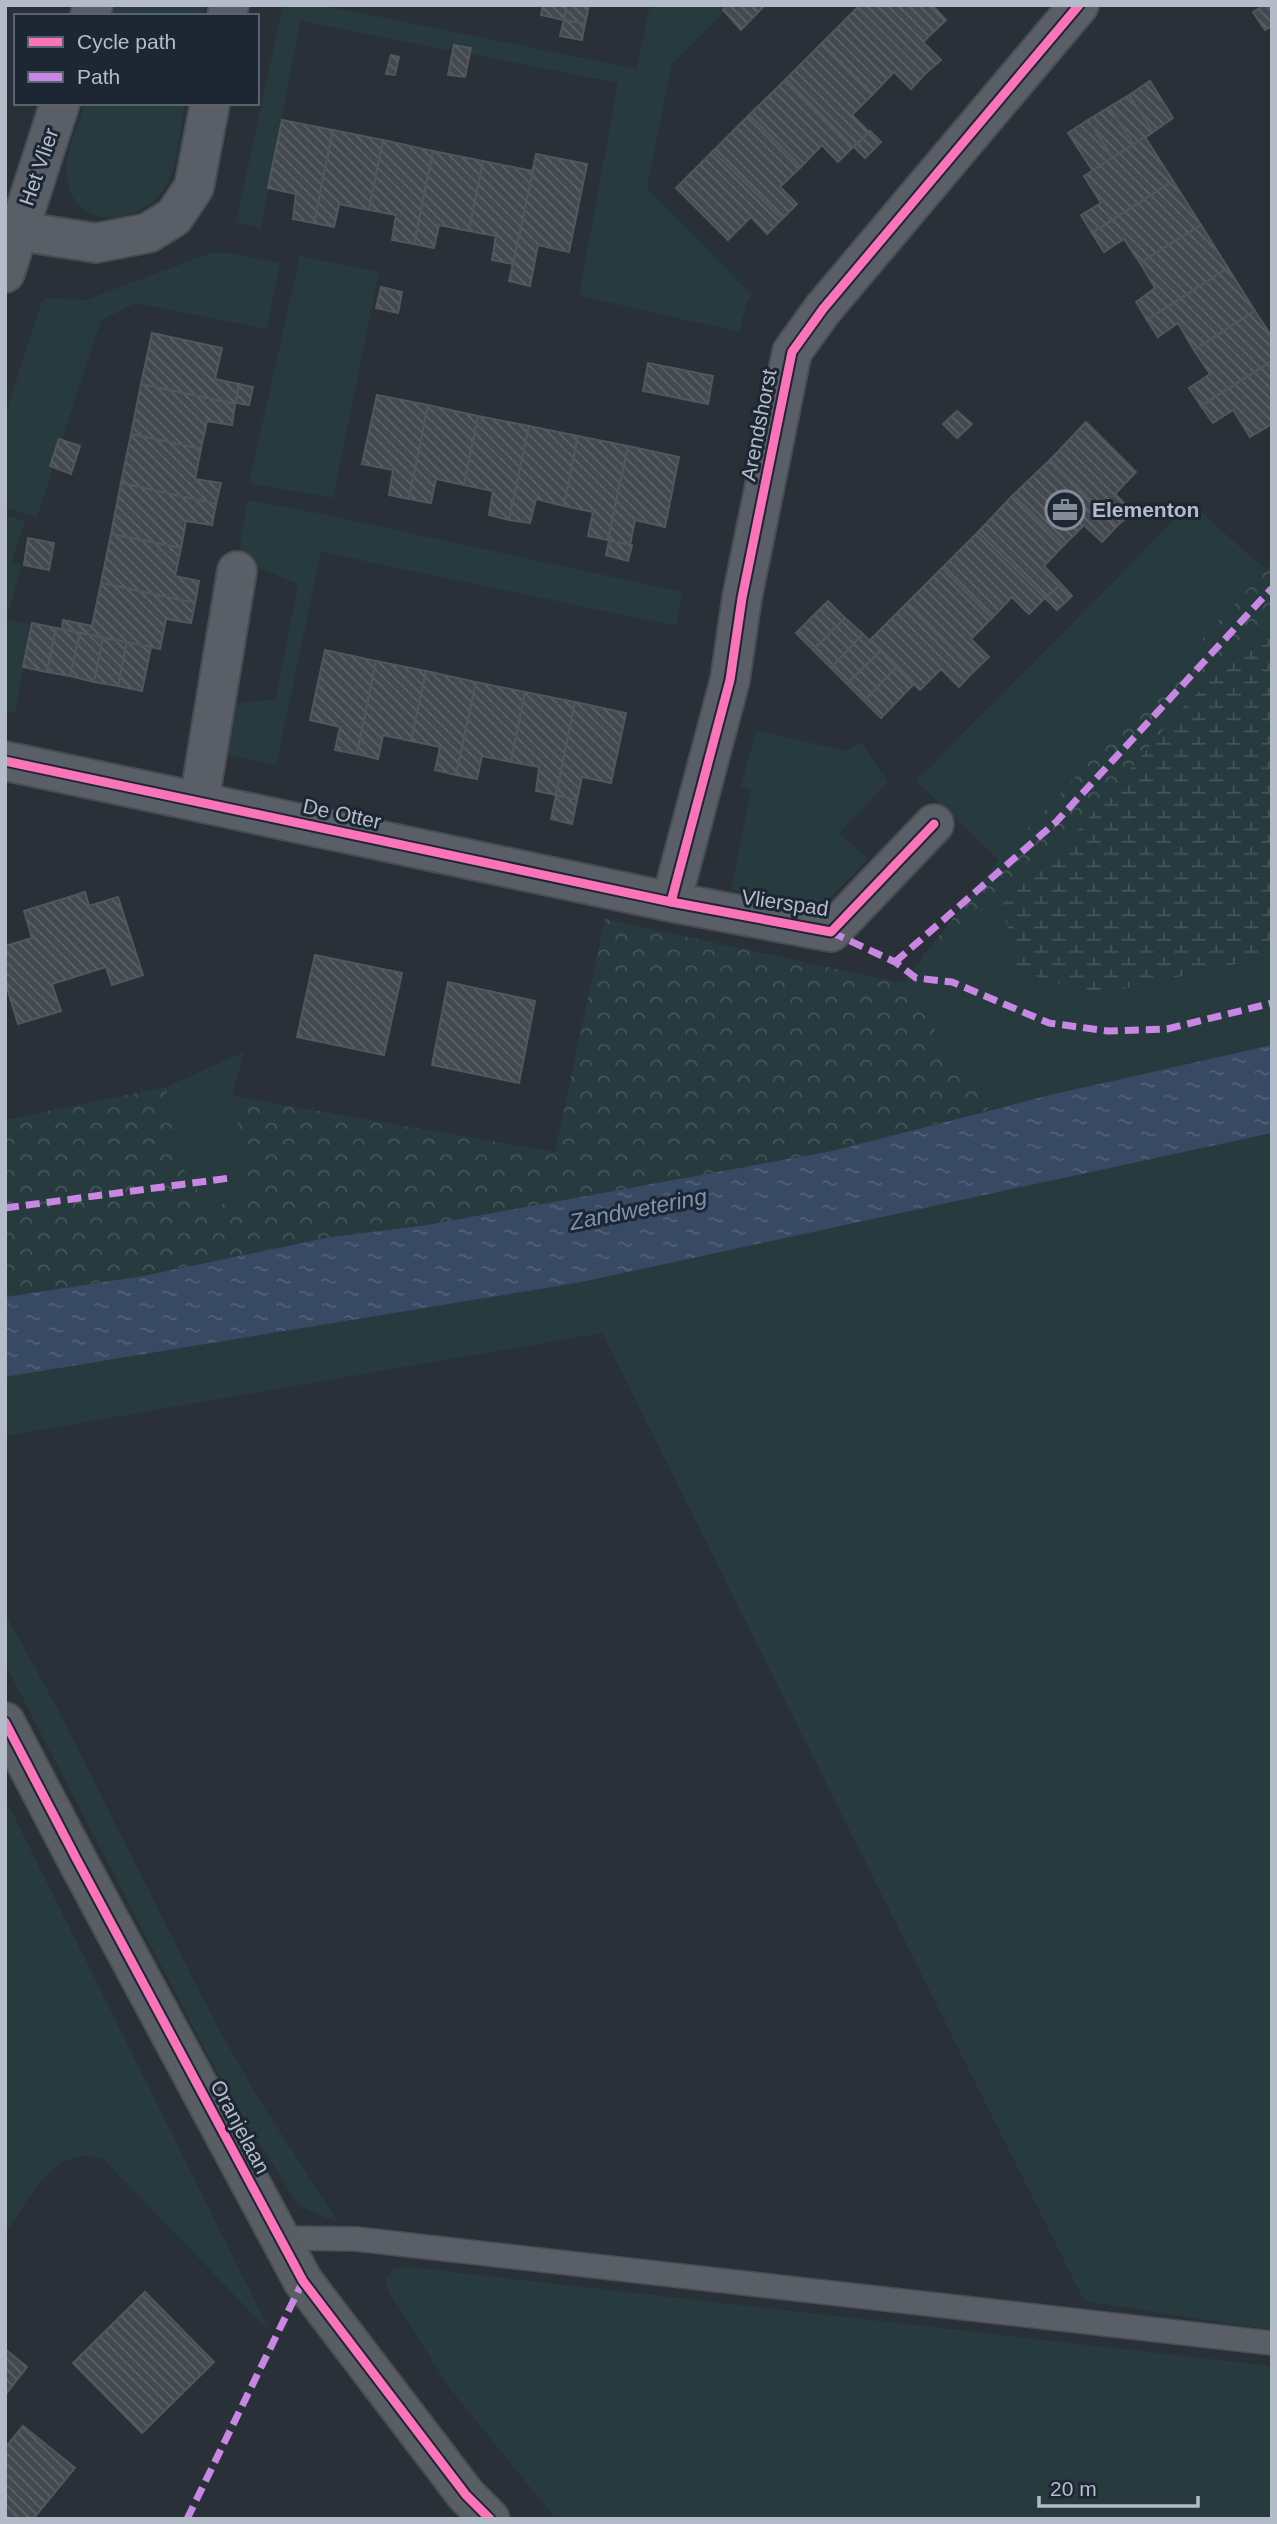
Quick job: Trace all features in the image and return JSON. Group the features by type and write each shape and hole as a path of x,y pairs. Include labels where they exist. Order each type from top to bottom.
{"street":[{"name":"Arendshorst","path":"671,902 730,680 742,598 792,352 823,309 1079,5"},
{"name":"Het Vlier","path":"5,273 59,105"},
{"name":"Het Vlier","path":"18,231 96,243 148,233 174,217 194,187 210,105"},
{"path":"199,802 237,571"},
{"name":"De Otter","path":"5,761 671,902"},
{"name":"Vlierspad","path":"671,902 831,932 934,824"},
{"name":"Oranjelaan","path":"5,1722 303,2281 466,2495 489,2519"}],"lane":[{"path":"280,2238 356,2239 1272,2343"}],"green space":[{"path":"115,5 205,5 203,14 113,14"},
{"path":"283,5 322,5 637,69 650,5 731,5 672,64 647,188 752,295 739,332 581,296 618,83 300,21 261,228 236,222"},
{"path":"84,105 185,105 177,154 167,183 157,197 128,215 111,218 96,215 82,208 72,195 67,168 72,140"},
{"path":"211,253 230,253 280,263 267,329 135,303 101,320 37,517 8,508 6,515 25,521 11,562 22,566 6,619 31,625 15,713 5,712 5,415 42,302 45,298 85,300"},
{"path":"300,256 379,272 333,498 249,483"},
{"path":"247,500 682,592 676,626 321,552 276,765 221,754 233,704 276,699 298,584 238,559"},
{"path":"1191,503 1266,570 999,860 916,781"},
{"path":"1272,563 1272,623 1185,705 1079,829 1002,905 903,982 999,860"},
{"path":"1272,623 1272,956 1123,989 1082,991 1018,970 1002,905 1079,829 1185,705"},
{"path":"756,730 846,751 861,742 888,782 839,833 868,859 820,909 731,890 751,789 741,787"},
{"path":"1002,905 1018,970 1082,991 1123,989 1272,956 1272,1045 989,1110 903,982"},
{"path":"605,919 903,982 989,1110 832,1151 427,1225 331,1237 143,1276 5,1297 5,1120 166,1087 177,1159 209,1209 241,1197 245,1160 232,1096 555,1152"},
{"path":"244,1052 232,1096 245,1160 241,1197 208,1209 177,1159 166,1087"},
{"path":"1272,1133 1272,2330 1084,2301 602,1333 5,1436 5,1377 577,1283"},
{"path":"5,1613 55,1704 219,2030 260,2101 339,2223 299,2206 205,2050 5,1664"},
{"path":"5,1798 271,2333 104,2160 87,2156 72,2158 58,2166 34,2191 5,2235"},
{"path":"409,2267 1272,2366 1272,2519 556,2519 451,2390 389,2292 385,2280 395,2268"}],"water":[{"name":"Zandwetering","path":"1272,1045 1272,1133 577,1283 5,1377 5,1297 143,1276 331,1237 427,1225 832,1151 1050,1095"}],"building":[{"path":"543,5 567,5 564,20 541,15"},
{"path":"567,5 589,5 585,24 564,20"},
{"path":"727,5 765,5 741,30 723,10"},
{"path":"932,5 946,20 923,42 941,60 925,74 858,7"},
{"path":"1265,5 1272,5 1272,26 1265,30 1253,12"},
{"path":"858,7 925,74 911,89 894,72 873,94 822,43"},
{"path":"564,20 585,24 582,40 560,36"},
{"path":"822,43 873,94 852,115 869,132 853,147 786,79"},
{"path":"454,45 471,48 465,77 448,75"},
{"path":"391,55 399,57 395,75 386,74"},
{"path":"786,79 853,147 838,162 822,145 801,167 749,115"},
{"path":"1150,81 1173,118 1153,132 1129,95"},
{"path":"1129,95 1153,132 1134,145 1109,107"},
{"path":"1109,107 1134,145 1113,158 1088,120"},
{"path":"749,115 801,167 780,187 797,204 782,219 713,151"},
{"path":"282,120 333,130 314,223 293,219 296,194 268,188"},
{"path":"1088,120 1113,158 1093,171 1068,133"},
{"path":"333,130 383,140 369,210 339,204 334,227 314,223"},
{"path":"870,131 881,142 865,158 854,147"},
{"path":"1145,137 1173,181 1092,233 1081,215 1101,203 1084,176"},
{"path":"383,140 433,151 414,244 392,240 396,215 369,210"},
{"path":"433,151 483,161 469,231 439,225 434,248 414,244"},
{"path":"713,151 782,219 767,234 751,217 728,240 676,188"},
{"path":"536,154 587,164 569,252 538,245 530,286 509,281"},
{"path":"483,161 533,171 513,264 492,260 496,236 469,231"},
{"path":"1173,181 1201,225 1140,263 1124,239 1104,252 1092,233"},
{"path":"1201,225 1228,268 1147,320 1136,302 1155,288 1140,263"},
{"path":"1228,268 1255,311 1194,350 1178,323 1158,337 1147,320"},
{"path":"381,287 402,292 398,313 376,308"},
{"path":"1255,311 1272,337 1272,361 1201,406 1189,388 1210,374 1194,350"},
{"path":"152,333 222,348 215,379 239,384 235,404 141,384"},
{"path":"1272,361 1272,424 1250,437 1233,410 1213,423 1201,406"},
{"path":"648,363 713,376 708,404 643,391"},
{"path":"141,384 235,404 232,425 207,421 201,449 131,434"},
{"path":"239,384 253,387 249,405 236,403"},
{"path":"377,395 428,405 409,499 389,495 393,470 362,464"},
{"path":"428,405 478,416 464,485 436,479 431,503 409,499"},
{"path":"957,411 972,424 957,438 943,424"},
{"path":"478,416 529,426 509,520 489,515 493,491 464,485"},
{"path":"1086,422 1136,472 1115,494 1133,512 1117,526 1050,460"},
{"path":"529,426 578,436 564,506 536,499 530,523 509,520"},
{"path":"131,434 201,449 195,479 221,483 216,504 121,483"},
{"path":"578,436 628,446 608,540 588,536 593,512 564,506"},
{"path":"59,439 80,446 71,474 50,466"},
{"path":"628,446 679,457 665,527 635,520 630,545 608,540"},
{"path":"1050,460 1117,526 1102,542 1084,525 1064,545 1013,495"},
{"path":"121,483 216,504 212,525 186,521 181,548 111,534"},
{"path":"1013,495 1064,545 1044,566 1061,584 1045,598 978,532"},
{"path":"978,532 1045,598 1029,614 1012,597 992,618 942,568"},
{"path":"111,534 181,548 175,576 199,581 195,603 101,583"},
{"path":"28,538 54,543 49,570 24,565"},
{"path":"609,541 632,545 628,561 606,555"},
{"path":"942,568 992,618 971,639 989,657 974,671 906,604"},
{"path":"101,583 195,603 191,623 166,619 160,649 62,629 63,620 92,626"},
{"path":"1061,584 1072,596 1057,610 1045,598"},
{"path":"828,601 845,618 813,650 796,633"},
{"path":"906,604 974,671 959,687 941,669 920,690 869,641"},
{"path":"845,618 863,634 831,668 813,650"},
{"path":"32,623 56,628 47,672 23,667"},
{"path":"56,628 80,633 70,676 47,672"},
{"path":"80,633 103,638 94,682 70,676"},
{"path":"863,634 880,651 847,684 831,668"},
{"path":"103,638 127,642 118,686 94,682"},
{"path":"127,642 151,647 142,691 118,686"},
{"path":"325,650 376,661 357,754 335,750 340,727 310,720"},
{"path":"880,651 896,668 864,701 847,684"},
{"path":"376,661 426,671 411,741 383,735 378,759 357,754"},
{"path":"896,668 913,685 881,718 864,701"},
{"path":"426,671 476,682 456,775 435,770 440,747 411,741"},
{"path":"476,682 525,692 511,762 482,756 477,779 456,775"},
{"path":"525,692 575,702 556,795 536,791 539,767 511,762"},
{"path":"575,702 626,713 611,783 582,777 577,800 556,795"},
{"path":"556,795 577,800 572,824 551,819"},
{"path":"85,892 89,906 118,897 143,975 112,985 106,967 52,984 61,1011 18,1024 5,981 5,946 32,938 24,911"},
{"path":"315,955 402,973 384,1055 297,1037"},
{"path":"448,982 535,1001 519,1083 432,1065"},
{"path":"145,2292 214,2362 142,2433 73,2363"},
{"path":"5,2349 27,2367 5,2395"},
{"path":"23,2426 75,2468 33,2519 5,2519 5,2448"}],"marked path":[{"path":"895,962 1056,822 1272,588"},
{"path":"831,932 895,962 916,978 952,982 1049,1023 1108,1031 1167,1029 1272,1003"},
{"path":"5,1208 230,1178"},
{"path":"187,2519 303,2281"}],"cycle path":[{"path":"671,902 730,680 742,598 792,352 823,309 1079,5"},
{"path":"5,761 671,902 831,932 934,824"},
{"path":"5,1722 303,2281 466,2495 490,2519"}],"place":[{"name":"Elementon","path":"1065,510"}]}
